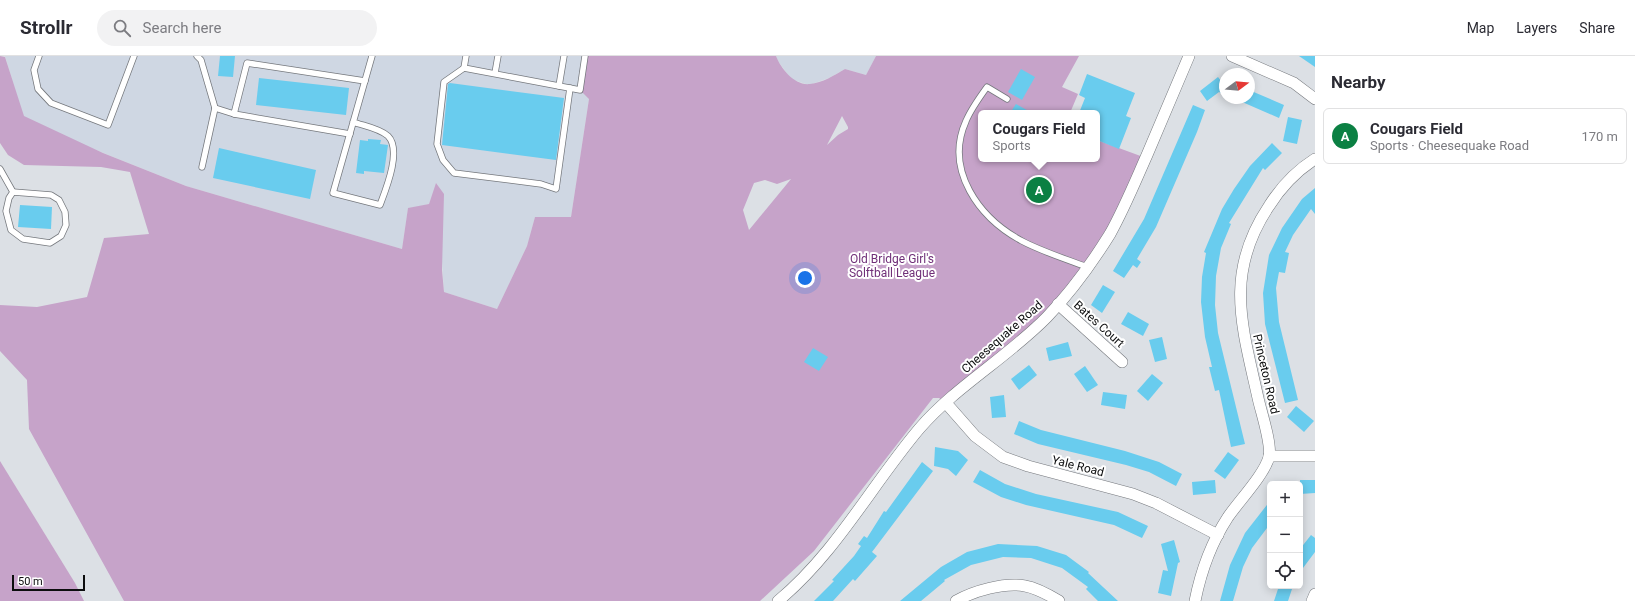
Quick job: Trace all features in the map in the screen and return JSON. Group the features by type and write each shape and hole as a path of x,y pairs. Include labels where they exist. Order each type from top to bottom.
{"street":[{"name":"Cheesequake Road","path":"778,601 799,583 827,551 886,471 920,429 946,403 1035,329 1058,304 1088,267 1121,213 1189,56"},
{"path":"1232,56 1294,83 1315,99"},
{"name":"Princeton Road","path":"1269,456 1268,438 1240,309 1242,273 1248,246 1262,217 1283,187 1295,174 1315,159"},
{"name":"Bates Court","path":"1058,304 1122,362"},
{"name":"Yale Road","path":"946,403 975,436 1003,456 1028,466 1139,496 1156,503 1218,535"},
{"path":"1195,601 1202,570 1218,535 1229,516 1259,475 1269,456 1315,456"},
{"path":"956,601 965,595 985,589 1024,586 1047,593 1059,601"},
{"path":"1312,601 1315,594"}],"lane":[{"path":"39,56 34,70 38,89 51,103 108,125 134,56"},
{"path":"353,122 382,131 389,137 393,162 391,176 380,205 333,193 353,122 372,56"},
{"path":"466,56 464,68 444,82 437,144 443,160 454,174 541,184 556,189 570,88"},
{"path":"495,74 498,56"},
{"path":"559,86 564,56"},
{"path":"464,68 580,90 585,56"},
{"path":"200,57 215,108 202,167"},
{"path":"234,114 247,63 365,80"},
{"path":"1007,99 987,87 975,104 966,122 960,144 960,169 964,181 982,210 995,222 1021,241 1046,252 1088,267"},
{"path":"215,108 234,114 350,134"},
{"path":"0,169 13,192"},
{"path":"13,192 51,195 58,200 65,212 66,224 61,236 50,243 23,239 11,230 6,211 9,198 13,192"}],"shaded area":[{"path":"5,56 585,56 589,99 571,217 535,217 527,246 497,309 444,292 437,183 429,204 408,209 402,249 186,186 76,142 23,116"},
{"path":"776,56 876,56 866,75 845,69 829,78 809,85 791,79"}],"green space":[{"name":"Old Bridge Girl's Solftball League","path":"0,56 5,57 24,116 103,153 186,186 402,249 408,208 429,204 436,183 444,194 442,270 444,292 497,309 527,246 535,217 571,217 589,99 580,90 585,56 776,56 781,66 789,76 804,84 810,84 824,80 845,69 866,75 876,56 1079,56 1062,87 1078,94 1071,110 978,110 978,162 1100,162 1100,141 1146,158 1121,213 1068,292 946,403 939,398 933,398 814,551 760,601 124,601 29,429 27,380 0,351 0,305 37,307 87,297 104,238 149,234 130,172 101,167 24,165 8,155 0,143","holes":["842,116 848,129 838,135 827,145","791,179 749,230 743,210 754,183 765,180 777,184"]},
{"path":"0,461 75,583 84,601 0,601"}],"building":[{"path":"220,56 235,56 233,77 218,76"},
{"path":"1299,56 1315,56 1315,67"},
{"path":"1021,69 1035,77 1022,100 1008,92"},
{"path":"1087,74 1135,93 1126,116 1131,118 1119,149 1100,141 1100,110 1080,110 1085,98 1079,95"},
{"path":"1218,77 1219,78 1219,92 1207,101 1200,91"},
{"path":"259,78 349,88 346,115 256,105"},
{"path":"450,83 564,98 556,160 442,145 448,84"},
{"path":"1255,93 1284,105 1279,118 1247,104 1255,104"},
{"path":"1016,104 1027,110 1012,110"},
{"path":"1193,105 1205,110 1197,132 1156,227 1137,259 1141,262 1137,268 1133,265 1124,278 1113,271 1144,219"},
{"path":"1288,117 1302,120 1297,144 1283,141"},
{"path":"368,139 381,140 380,144 388,145 384,173 364,171 364,174 356,173 360,140 368,141"},
{"path":"1272,143 1282,153 1265,170 1263,168 1229,223 1231,224 1221,248 1216,276 1215,305 1218,333 1245,444 1231,447 1219,390 1215,391 1209,367 1212,367 1205,337 1201,302 1202,277 1206,253 1204,252 1222,209 1234,189 1250,166"},
{"path":"219,148 316,170 310,199 213,178"},
{"path":"1315,188 1315,214 1311,209 1293,235 1285,252 1289,253 1285,273 1279,272 1276,288 1279,322 1298,400 1285,403 1265,324 1263,293 1269,255 1282,228 1302,199"},
{"path":"20,205 52,207 51,229 18,227"},
{"path":"1103,285 1115,292 1102,313 1091,305"},
{"path":"1128,312 1149,324 1143,336 1121,324"},
{"path":"1162,337 1167,359 1155,362 1149,340"},
{"path":"1068,342 1072,356 1049,361 1046,348"},
{"path":"813,348 828,357 819,371 804,362"},
{"path":"1029,365 1037,375 1019,390 1011,379"},
{"path":"1085,366 1098,385 1087,392 1074,374"},
{"path":"1152,374 1163,383 1148,401 1137,391"},
{"path":"1103,392 1127,395 1125,409 1101,405"},
{"path":"1004,395 1006,417 992,418 990,397"},
{"path":"1296,406 1314,421 1304,432 1287,417"},
{"path":"1019,421 1041,430 1125,451 1159,462 1182,474 1176,486 1149,472 1126,465 1038,444 1014,434"},
{"path":"935,447 958,451 968,460 956,476 948,469 934,466"},
{"path":"1228,452 1239,460 1225,479 1214,471"},
{"path":"922,462 933,471 872,552 877,556 855,581 853,579 833,601 814,601 834,581 832,580 854,556 861,546 858,544 864,536 867,538 884,511 886,512"},
{"path":"980,470 1005,484 1036,494 1118,512 1148,526 1142,538 1114,525 1026,505 1001,497 973,482"},
{"path":"1215,480 1216,493 1193,495 1192,482"},
{"path":"1315,480 1315,493 1303,494 1303,481 1300,481"},
{"path":"1267,505 1267,528 1252,548 1243,567 1233,601 1220,601 1230,565 1245,533"},
{"path":"1311,535 1315,538 1315,552 1303,568 1303,553 1303,545"},
{"path":"1174,540 1180,562 1178,563 1171,596 1158,593 1163,570 1168,571 1161,544"},
{"path":"998,544 1037,546 1066,555 1089,572 1088,573 1118,601 1098,601 1086,589 1088,587 1062,568 1031,558 1003,557 971,565 944,580 945,581 921,601 900,601 941,567 967,552"},
{"path":"1278,589 1292,589 1288,601 1274,601"}],"place":[{"name":"Cougars Field","path":"1039,190"}]}
